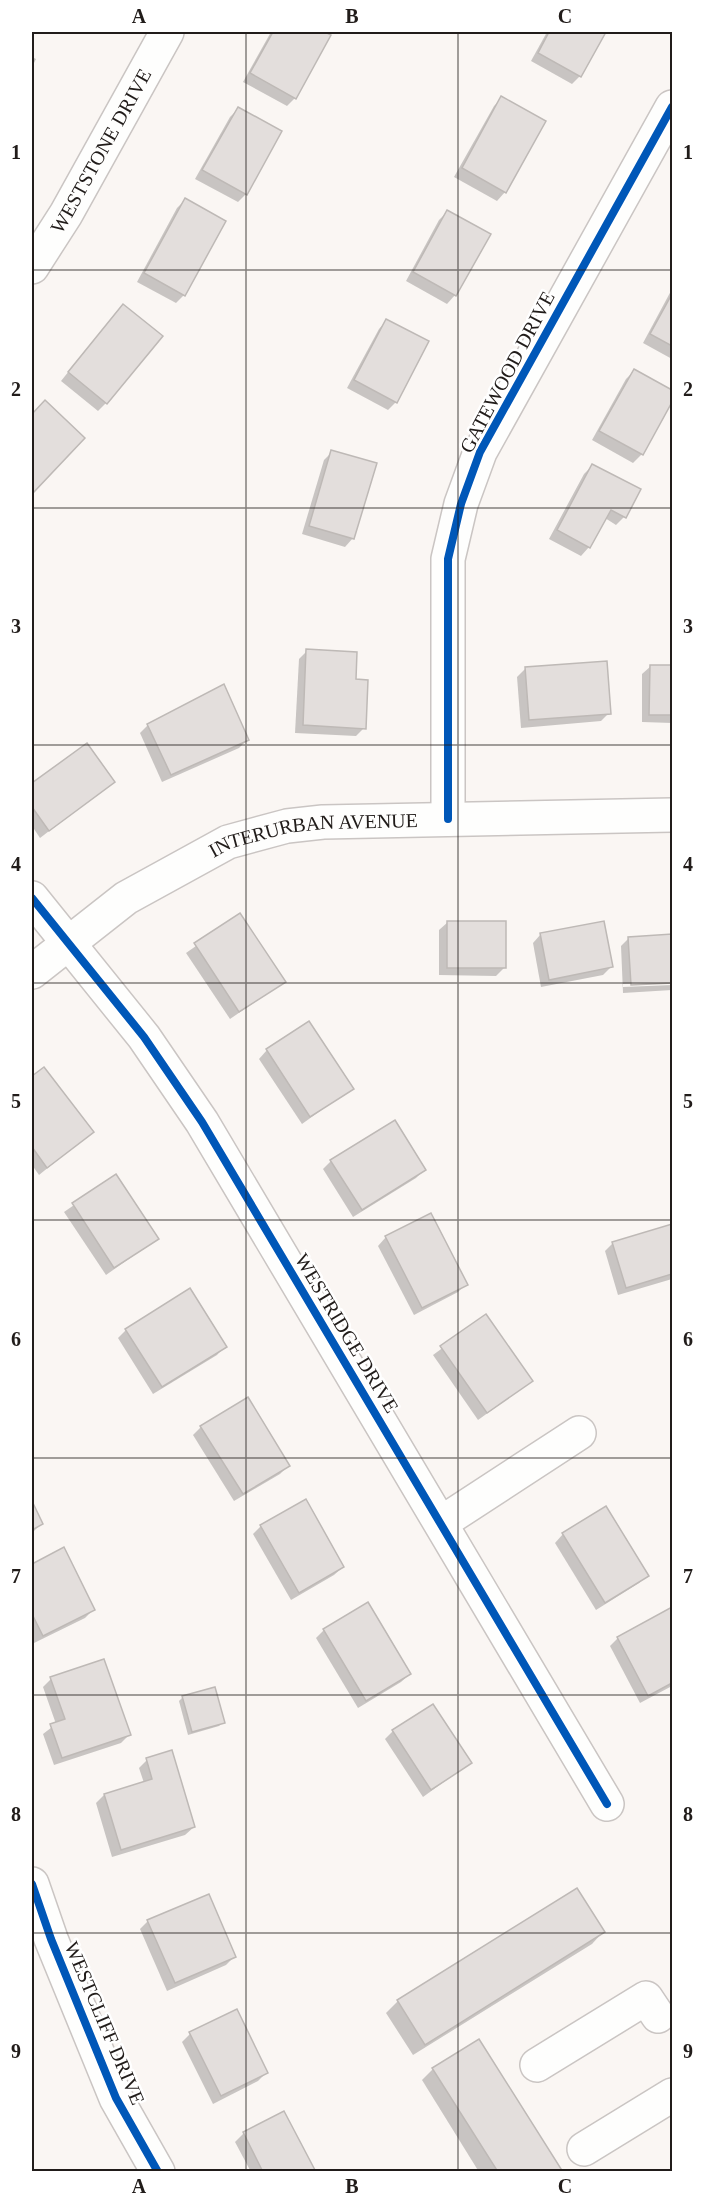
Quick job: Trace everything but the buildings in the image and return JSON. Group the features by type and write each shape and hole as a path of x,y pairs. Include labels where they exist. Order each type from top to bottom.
{"street":[{"name":"WESTSTONE DRIVE","path":"32,267 66,214 167,32"},
{"name":"GATEWOOD DRIVE","path":"448,819 448,560 461,504 480,452 672,107"},
{"name":"INTERURBAN AVENUE","path":"32,972 126,898 228,842 287,826 323,822 672,815"},
{"name":"WESTRIDGE DRIVE","path":"32,898 144,1036 202,1122 607,1804"},
{"path":"441,1523 579,1433"},
{"name":"WESTCLIFF DRIVE","path":"32,1884 116,2098 158,2172"},
{"path":"537,2065 646,1998 668,2021"},
{"path":"584,2149 672,2095"}],"cycle path":[{"path":"448,819 448,559 461,504 480,452 672,107"},
{"path":"32,898 144,1037 202,1122 607,1804"},
{"path":"32,1884 51,1939 116,2098 158,2172"}]}
